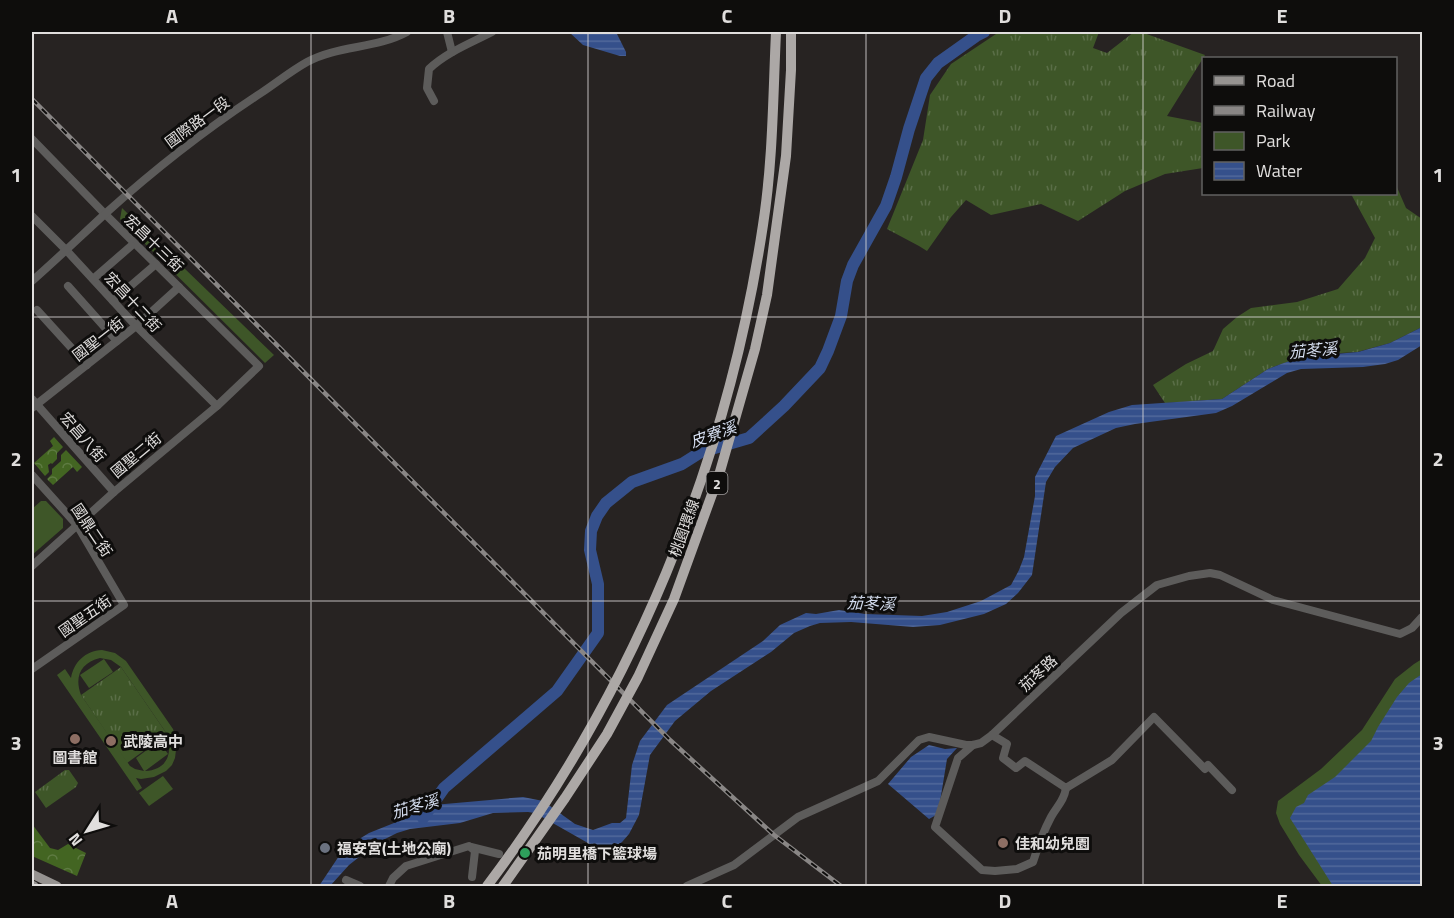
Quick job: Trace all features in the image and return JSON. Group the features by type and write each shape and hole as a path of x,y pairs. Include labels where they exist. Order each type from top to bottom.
{"highway":[{"name":"桃園環線","path":"488,886 553,793 623,669 686,525 705,471 741,343 763,223 771,153 776,32"},
{"name":"桃園環線","path":"503,886 607,734 638,677 674,599 720,475 755,349 767,295 786,156 791,32"}],"main road":[{"path":"32,874 57,886"}],"street":[{"name":"國際路一段","path":"32,281 105,214 198,136 299,67 332,52 377,43 407,32"},
{"path":"447,32 452,52"},
{"path":"434,101 427,88 429,69 452,52 492,32"},
{"name":"宏昌十三街","path":"32,139 259,366"},
{"name":"宏昌十二街","path":"32,216 136,326 217,406"},
{"path":"93,279 131,246"},
{"path":"113,301 156,264"},
{"path":"68,286 117,341"},
{"name":"國聖一街","path":"33,404 136,326 179,287"},
{"path":"37,310 87,365"},
{"name":"國聖二街","path":"32,566 114,492 217,406 259,366"},
{"name":"宏昌八街","path":"33,404 114,492"},
{"name":"國鼎二街","path":"32,475 77,525 124,605"},
{"name":"茄苳路","path":"974,745 992,735 1121,613 1157,585 1189,576 1210,573 1220,575 1273,600 1400,634 1412,628 1422,617"},
{"name":"國聖五街","path":"32,669 124,605"},
{"path":"1066,788 1112,760 1154,717 1205,770 1208,765 1232,790"},
{"path":"992,735 1007,744 1003,758 1016,768 1025,761 1066,788"},
{"path":"687,886 734,865 798,817 878,781 919,740 929,737 974,745"},
{"path":"974,745 958,758 935,827 982,870 1017,869 1033,862 1040,838 1065,797 1066,788"},
{"path":"469,846 475,850 472,877"},
{"path":"389,886 393,878 406,866 469,846 499,854"},
{"path":"346,880 360,886"}],"green space":[{"path":"999,32 1099,32 1093,48 1107,53 1134,32 1141,32 1205,55 1167,116 1202,123 1202,168 1165,174 1125,191 1078,221 1041,204 991,215 966,200 927,251 887,229 923,140 930,95 951,64"},
{"path":"1397,187 1406,208 1422,219 1422,327 1390,343 1357,352 1323,354 1281,364 1268,369 1222,399 1165,403 1153,385 1186,364 1213,351 1223,329 1237,317 1251,308 1297,302 1338,289 1365,258 1375,238 1352,195 1397,195"},
{"path":"122,208 274,355 265,363 120,219"},
{"path":"54,437 63,447 57,453 57,459 48,465 49,472 45,476 34,463 53,446 50,441"},
{"path":"66,450 82,467 77,472 73,467 53,485 47,479 52,474 52,469 61,461 61,455"},
{"path":"41,501 46,501 63,519 63,528 32,555 32,509"},
{"path":"102,650 115,653 126,661 173,729 177,742 172,765 154,777 136,778 142,788 137,791 57,675 65,669 71,678 81,658","holes":["100,658 111,660 121,667 167,734 169,741 168,754 159,741 136,758 144,771 130,766 81,695 79,688 81,671 93,660","168,754 159,768 145,771"]},
{"path":"104,659 113,672 89,688 80,675"},
{"path":"1422,659 1422,886 1322,886 1280,824 1276,813 1278,801 1321,769 1362,730 1395,679"},
{"path":"121,667 167,734 127,763 81,695"},
{"path":"65,770 69,770 78,783 76,787 46,808 35,792"},
{"path":"163,776 173,789 149,806 139,793"},
{"path":"32,824 50,848 58,850 68,844 86,853 77,876 32,856"}],"water":[{"path":"569,32 616,32 626,56 583,45"},
{"path":"1422,327 1422,345 1398,360 1363,367 1301,369 1287,373 1216,413 1116,428 1073,448 1055,467 1046,482 1032,575 1006,604 984,614 940,625 913,627 851,622 820,623 794,633 771,652 711,691 675,721 650,755 639,815 629,834 613,848 604,850 595,847 535,813 493,813 460,823 410,829 397,833 377,843 349,865 330,886 319,886 341,853 351,844 369,833 409,817 422,806 523,797 543,801 575,824 593,830 612,823 620,823 626,818 632,765 640,741 667,705 763,641 780,625 806,613 816,614 839,610 865,614 922,616 947,612 981,601 1011,585 1024,557 1035,496 1035,477 1056,436 1109,412 1132,405 1222,399 1268,369 1281,364 1301,357 1358,352 1390,343"},
{"path":"1422,674 1422,886 1333,886 1290,818 1296,807 1304,803 1308,795 1335,777 1371,741 1397,697 1409,683"},
{"path":"929,745 945,749 957,748 947,759 938,814 929,819 888,784 911,757"}],"waterway":[{"name":"皮寮溪","path":"423,818 444,788 557,691 598,633 598,584 590,550 591,531 606,503 632,482 682,464 701,452 749,438 820,368 841,316 847,281 853,265 886,206 926,78 938,63 984,32"}],"railway":[{"path":"32,99 670,740 774,835 841,886"}],"place":[{"name":"圖書館","path":"75,739"},
{"name":"武陵高中","path":"111,741"},
{"name":"佳和幼兒園","path":"1003,843"},
{"name":"福安宮(土地公廟)","path":"325,848"},
{"name":"茄明里橋下籃球場","path":"525,853"}],"water label":[{"name":"茄苳溪","path":"1313,350"},
{"name":"茄苳溪","path":"871,603"},
{"name":"茄苳溪","path":"415,806"}]}
